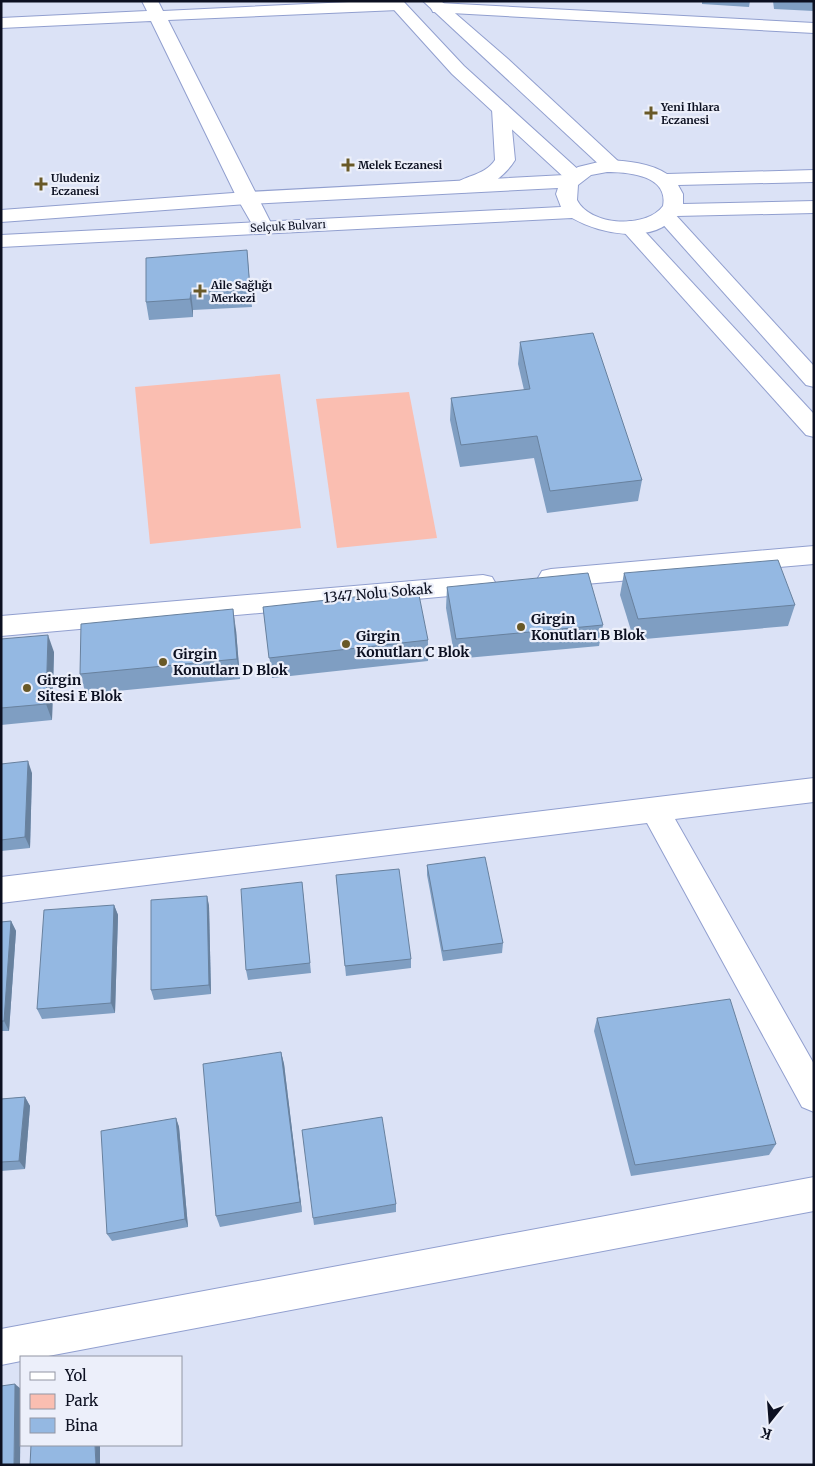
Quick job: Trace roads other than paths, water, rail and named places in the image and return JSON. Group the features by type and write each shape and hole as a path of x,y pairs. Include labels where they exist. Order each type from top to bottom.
{"street":[{"path":"1,23 153,8 396,3 458,70 573,179"},
{"path":"435,5 600,8 814,28"},
{"path":"435,5 612,166"},
{"path":"153,8 246,198 263,227"},
{"path":"463,187 485,179 502,166 504,160 501,109"},
{"path":"1,216 246,198 463,187 573,179 590,169 612,166 642,169 663,180 674,196 673,206 668,213 653,223 630,227 602,225 587,220 575,212 567,202 565,192 573,179"},
{"path":"663,180 813,176 814,172"},
{"path":"668,213 814,207"},
{"name":"Selçuk Bulvarı","path":"1,241 575,212"},
{"path":"668,213 814,380"},
{"path":"630,227 814,429"},
{"name":"1347 Nolu Sokak","path":"1,626 814,555"},
{"path":"1,890 814,790"},
{"path":"655,810 814,1096"},
{"path":"1,1347 814,1194"}],"place":[{"name":"Yeni Ihlara Eczanesi","path":"651,113"},
{"name":"Melek Eczanesi","path":"348,165"},
{"name":"Uludeniz Eczanesi","path":"41,184"},
{"name":"Aile Sağlığı Merkezi","path":"200,291"},
{"name":"Girgin Konutları B Blok","path":"521,627"},
{"name":"Girgin Konutları C Blok","path":"346,644"},
{"name":"Girgin Konutları D Blok","path":"163,662"},
{"name":"Girgin Sitesi E Blok","path":"27,688"}]}
